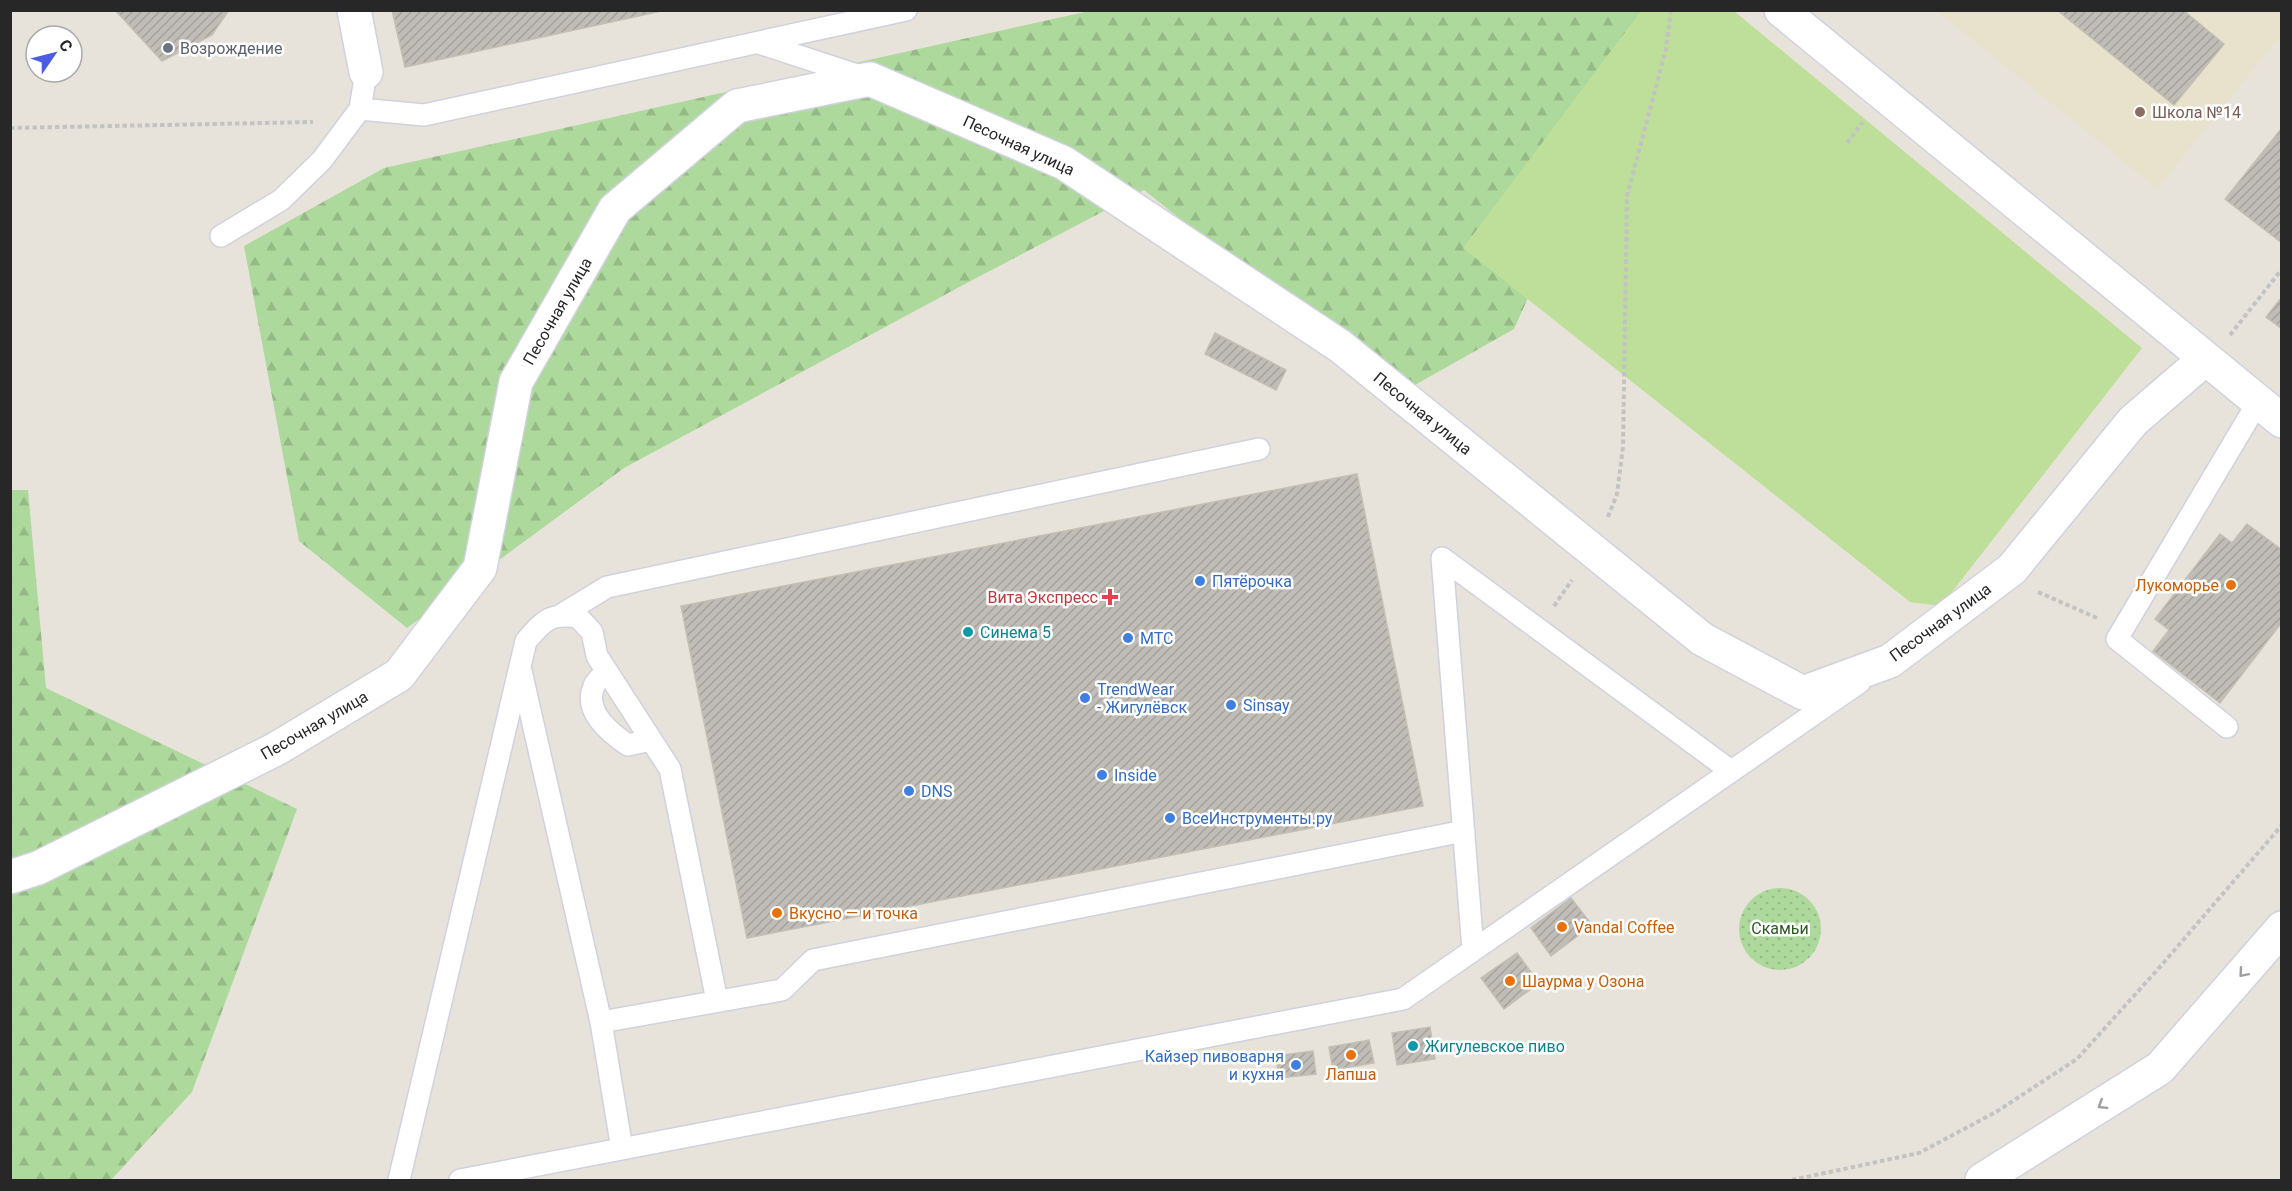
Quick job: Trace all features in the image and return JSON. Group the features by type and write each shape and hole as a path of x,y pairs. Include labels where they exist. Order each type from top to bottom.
{"street":[{"path":"354,10 366,72"},
{"path":"1781,10 2270,412"},
{"name":"Песочная улица","path":"10,877 38,868 276,749 399,675 480,568 516,382 615,209 737,106 870,79 1065,163 1340,346 1702,639 1803,693 1890,661 2012,570 2133,421 2207,360"},
{"path":"1982,1180 2160,1068 2282,928"}],"lane":[{"path":"355,115 424,115 906,10"},
{"path":"758,43 870,79"},
{"path":"221,236 281,200 322,160 355,115 366,72"},
{"path":"2227,727 2117,639 2270,412"},
{"path":"399,1180 526,641 543,621 561,615 607,587 1259,449"},
{"path":"1473,950 1442,558 1731,771"},
{"path":"561,615 578,617 592,632 597,656 670,769 717,1001"},
{"path":"460,1180 1403,999 1890,661"},
{"path":"520,667 601,1022 622,1149"},
{"path":"607,671 594,685 592,694 591,702 599,718 612,735 628,745 651,740"},
{"path":"601,1022 782,990 813,960 1464,831"}],"path":[{"path":"1538,629 1593,550 1617,494 1623,447 1627,196 1666,49 1671,10"},
{"path":"10,128 355,115"},
{"path":"1848,143 1865,119"},
{"path":"2207,360 2282,269"},
{"path":"2030,588 2122,630"},
{"path":"1791,1180 1919,1153 1996,1112 2078,1059 2282,825"}],"shaded area":[{"name":"Школа №14","path":"1937,11 2281,11 2281,35 2157,189"}],"green space":[{"path":"1089,11 1656,11 1514,329 1399,394 1144,190 624,468 407,628 299,541 244,246 384,168"},
{"path":"1641,11 1734,11 2142,348 1941,606 1910,602 1463,248"},
{"path":"10,490 28,490 46,688 297,809 192,1092 111,1180 11,1180"},
{"name":"Скамьи","path":"1772,888 1788,888 1803,895 1814,906 1821,921 1818,945 1809,958 1788,970 1772,970 1757,963 1746,952 1739,937 1739,921 1746,906 1757,895"}],"building":[{"name":"Возрождение","path":"115,10 229,10 212,35 162,61"},
{"path":"392,10 666,10 405,67"},
{"path":"2057,10 2183,10 2224,44 2174,105"},
{"path":"2282,128 2282,243 2225,199"},
{"path":"2282,297 2282,329 2266,317"},
{"path":"1215,333 1286,370 1276,390 1205,354"},
{"path":"1357,474 1423,806 747,938 681,606"},
{"name":"Лукоморье","path":"2247,524 2282,550 2282,622 2220,703 2153,651 2169,630 2155,619 2220,534 2232,543"},
{"name":"Vandal Coffee","path":"1571,898 1592,925 1551,956 1531,928"},
{"name":"Шаурма у Озона","path":"1517,953 1539,983 1504,1009 1481,978"},
{"name":"Жигулевское пиво","path":"1430,1027 1435,1059 1397,1065 1392,1033"},
{"name":"Лапша","path":"1369,1040 1374,1063 1333,1070 1329,1047"},
{"name":"Кайзер пивоварня и кухня","path":"1313,1051 1316,1074 1279,1078 1276,1056"}],"place":[{"name":"Возрождение","path":"168,48"},
{"name":"Школа №14","path":"2140,112"},
{"name":"Пятёрочка","path":"1200,581"},
{"name":"Лукоморье","path":"2231,585"},
{"name":"Вита Экспресс","path":"1110,597"},
{"name":"Синема 5","path":"968,632"},
{"name":"МТС","path":"1128,638"},
{"name":"TrendWear - Жигулёвск","path":"1085,698"},
{"name":"Sinsay","path":"1231,705"},
{"name":"Inside","path":"1102,775"},
{"name":"DNS","path":"909,791"},
{"name":"ВсеИнструменты.ру","path":"1170,818"},
{"name":"Вкусно — и точка","path":"777,913"},
{"name":"Vandal Coffee","path":"1562,927"},
{"name":"Шаурма у Озона","path":"1510,981"},
{"name":"Жигулевское пиво","path":"1413,1046"},
{"name":"Лапша","path":"1351,1055"},
{"name":"Кайзер пивоварня и кухня","path":"1296,1065"}]}
